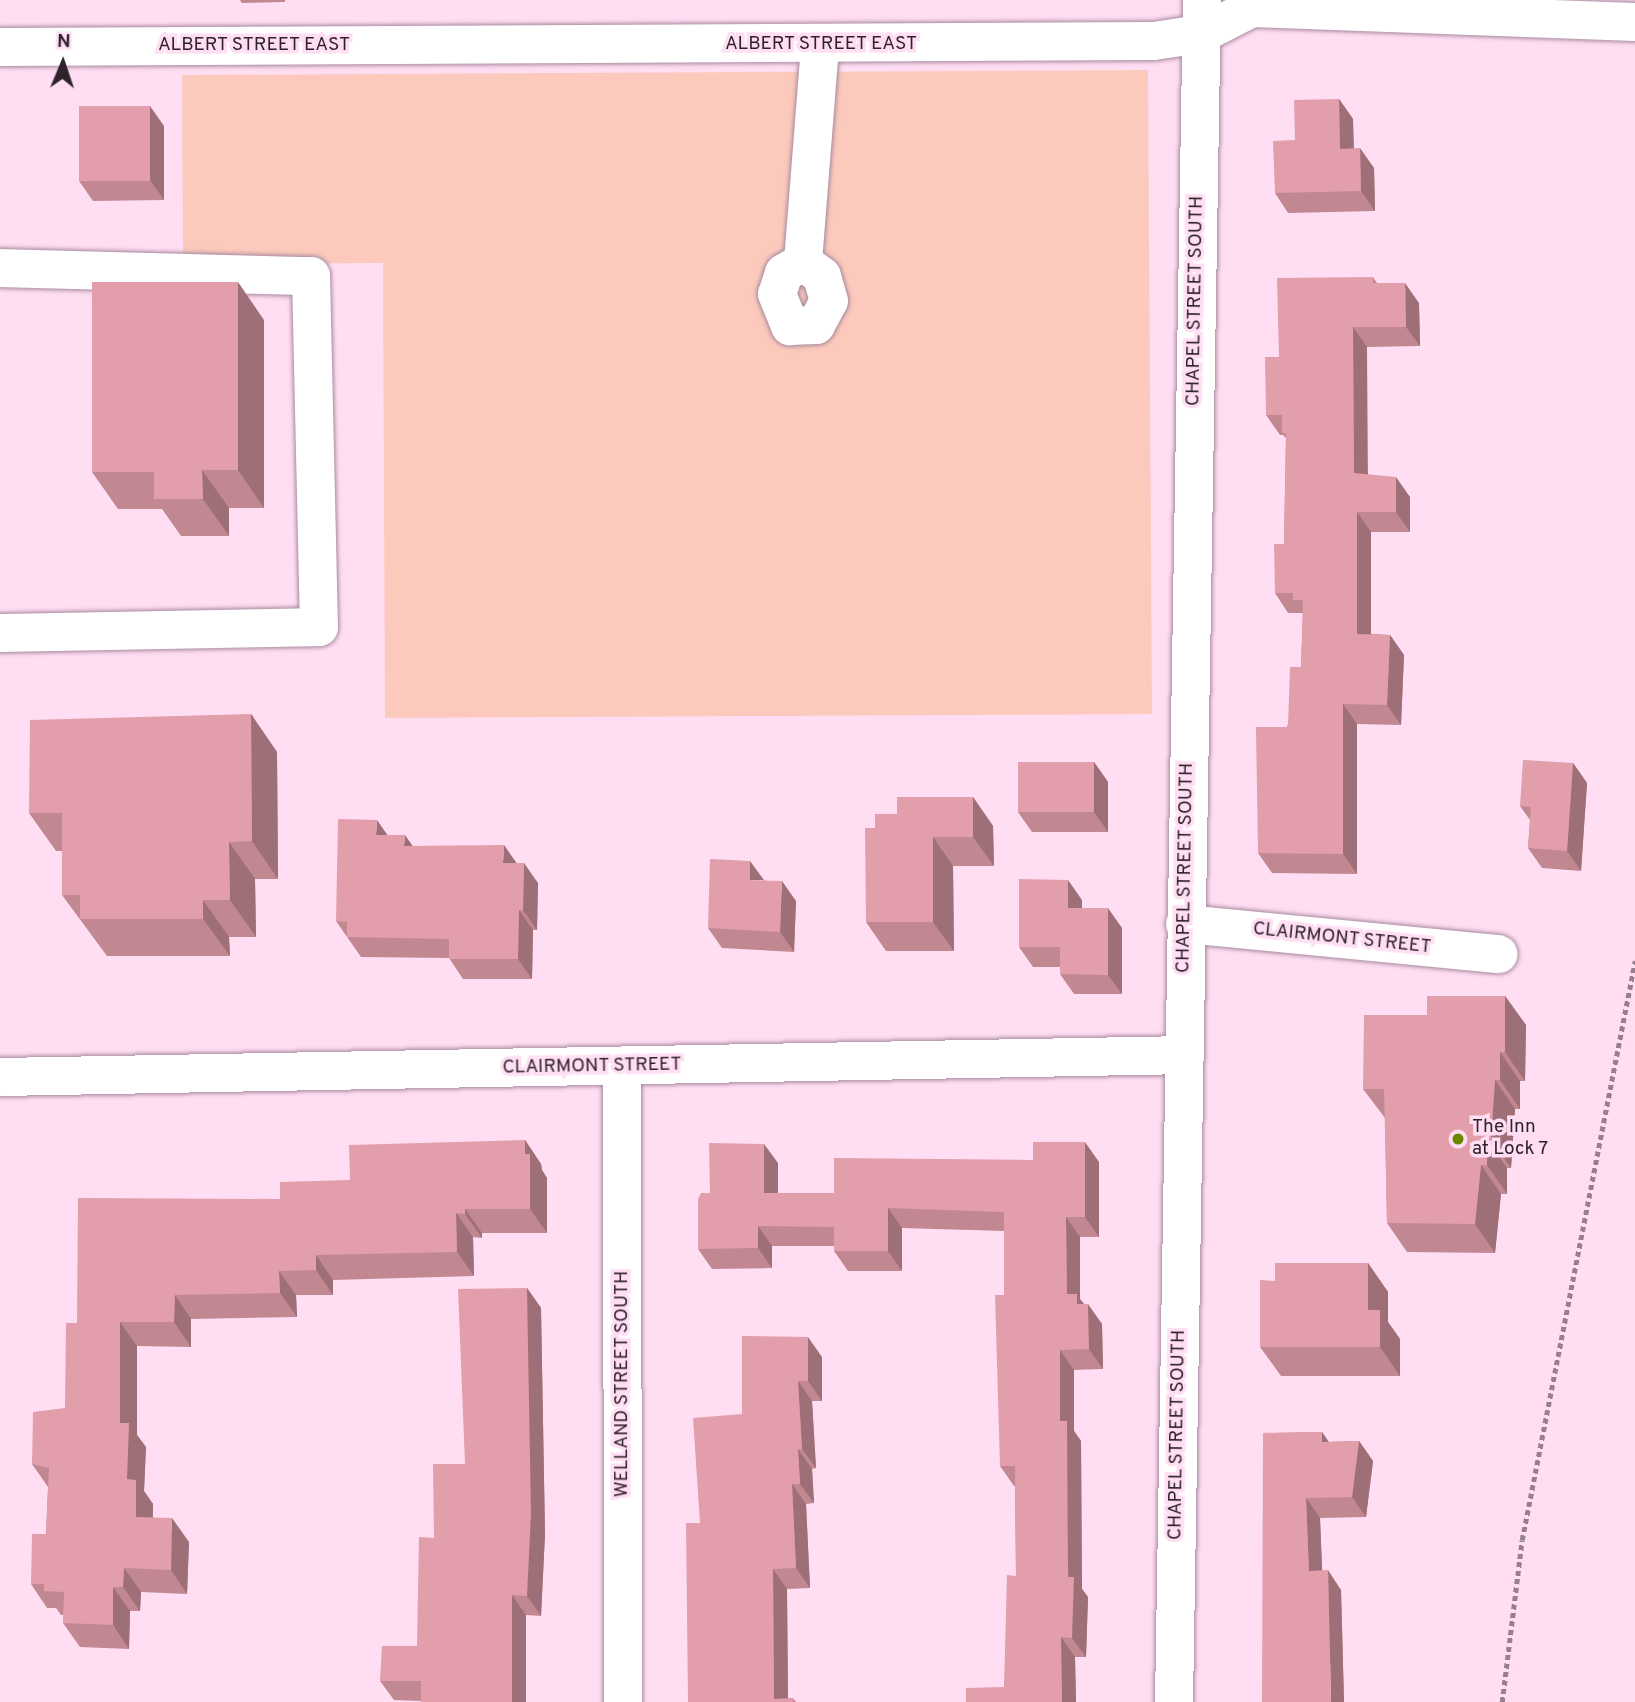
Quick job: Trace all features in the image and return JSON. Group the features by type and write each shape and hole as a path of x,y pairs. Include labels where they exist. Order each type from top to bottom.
{"street":[{"name":"ALBERT STREET EAST","path":"0,47 820,45 1154,41 1201,17 1252,8 1635,22"},
{"name":"CHAPEL STREET SOUTH","path":"1174,1702 1201,17"},
{"path":"803,262 820,45"},
{"path":"0,268 311,276 318,627 0,634"},
{"name":"CLAIRMONT STREET","path":"1185,924 1499,954"},
{"name":"CLAIRMONT STREET","path":"0,1077 1184,1055"},
{"name":"WELLAND STREET SOUTH","path":"622,1066 623,1702"}],"path":[{"path":"1502,1702 1522,1540 1635,961"}],"shaded area":[{"path":"1148,70 1152,714 385,718 383,263 183,264 182,75"}],"building":[{"path":"1339,99 1340,149 1360,148 1361,191 1275,193 1273,141 1295,140 1294,100"},
{"path":"79,106 150,106 150,181 79,181"},
{"path":"1373,277 1373,283 1405,283 1406,327 1353,327 1354,473 1396,477 1396,512 1357,512 1357,634 1390,635 1387,705 1343,704 1343,854 1258,853 1256,727 1288,727 1290,667 1301,667 1303,600 1293,600 1293,593 1275,593 1274,544 1284,544 1286,433 1282,433 1282,415 1266,415 1265,357 1279,357 1277,278"},
{"path":"92,282 238,282 238,470 202,470 203,499 154,499 154,472 92,472"},
{"path":"251,714 252,841 229,842 230,900 203,900 203,919 80,919 80,895 62,895 62,813 29,813 30,720"},
{"path":"1523,760 1573,763 1567,851 1528,848 1531,807 1520,806"},
{"path":"1018,762 1094,762 1094,812 1018,812"},
{"path":"897,797 973,797 973,837 933,837 933,922 866,922 865,828 875,828 875,814 897,814"},
{"path":"338,819 377,820 376,835 405,835 404,846 504,845 503,863 524,863 518,959 449,959 449,939 347,937 347,922 336,921"},
{"path":"710,859 750,861 750,880 782,881 780,932 708,928"},
{"path":"1019,879 1068,880 1068,908 1108,908 1108,975 1060,974 1060,947 1019,947"},
{"name":"The Inn at Lock 7","path":"1427,996 1505,996 1505,1052 1500,1052 1500,1080 1495,1080 1491,1139 1487,1139 1487,1165 1481,1165 1475,1224 1387,1223 1384,1089 1363,1089 1364,1015 1427,1015"},
{"path":"525,1140 525,1154 530,1154 530,1209 465,1209 465,1214 456,1213 457,1252 316,1255 316,1270 279,1271 280,1293 175,1295 174,1322 120,1322 120,1423 129,1423 127,1479 136,1480 136,1517 172,1518 171,1570 124,1568 123,1587 113,1587 113,1625 63,1623 64,1592 44,1591 44,1584 31,1584 32,1534 46,1534 49,1468 32,1464 33,1412 65,1408 66,1323 77,1323 78,1198 280,1199 280,1182 350,1180 349,1145"},
{"path":"1033,1142 1085,1142 1085,1217 1066,1217 1067,1294 1077,1294 1077,1304 1088,1304 1089,1349 1060,1350 1060,1421 1067,1421 1068,1577 1074,1577 1072,1638 1061,1637 1062,1702 966,1702 966,1688 1004,1687 1007,1575 1016,1576 1015,1466 1000,1466 995,1295 1004,1295 1004,1212 888,1208 888,1251 834,1251 834,1227 758,1226 758,1248 698,1249 698,1199 701,1193 710,1193 709,1143 764,1144 764,1193 834,1193 834,1158 1033,1160"},
{"path":"1275,1263 1368,1263 1368,1310 1380,1310 1380,1347 1260,1347 1260,1280 1275,1281"},
{"path":"527,1288 531,1514 527,1596 512,1595 512,1702 421,1702 421,1681 380,1681 382,1646 417,1646 419,1537 434,1538 433,1464 465,1464 458,1289"},
{"path":"742,1336 808,1337 808,1381 798,1381 802,1449 798,1449 800,1484 792,1484 796,1568 773,1569 774,1699 793,1698 793,1702 688,1702 686,1523 700,1523 693,1418 742,1414"},
{"path":"1322,1432 1322,1442 1359,1441 1352,1497 1306,1498 1309,1571 1328,1570 1331,1702 1262,1702 1263,1433"}],"place":[{"name":"The Inn at Lock 7","path":"1458,1139"}]}
